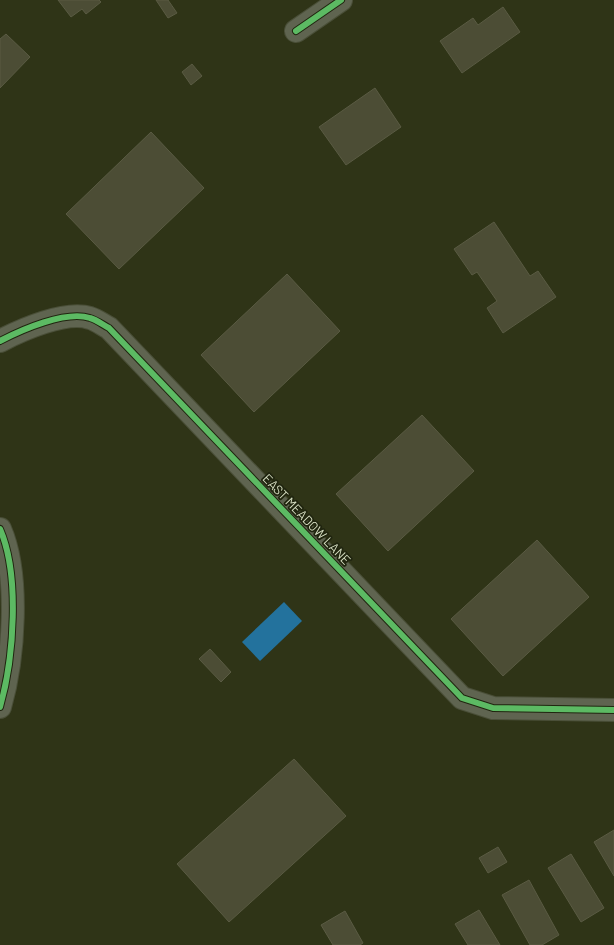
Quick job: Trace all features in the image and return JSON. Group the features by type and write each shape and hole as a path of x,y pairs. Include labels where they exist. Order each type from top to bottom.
{"street":[{"path":"296,31 341,0"},
{"name":"EAST MEADOW LANE","path":"0,341 41,324 72,317 89,318 110,328 462,698 493,708 614,710"},
{"path":"0,529 11,565 12,628 9,660 0,707"}],"water":[{"path":"284,602 302,621 260,661 242,642"}],"building":[{"path":"58,0 99,0 101,2 86,14 82,9 71,17"},
{"path":"156,0 168,0 177,13 168,18"},
{"path":"503,7 520,32 462,73 440,41 473,18 478,25"},
{"path":"6,34 30,57 0,88 0,39"},
{"path":"192,64 202,76 191,85 182,72"},
{"path":"375,88 401,127 346,165 319,127"},
{"path":"151,132 204,188 119,269 66,214"},
{"path":"494,222 530,276 538,271 556,297 503,333 487,308 497,301 477,272 472,275 454,249"},
{"path":"287,274 340,331 254,412 201,355"},
{"path":"422,415 474,471 388,551 336,494"},
{"path":"537,540 589,597 503,676 451,619"},
{"path":"210,649 231,672 221,682 199,659"},
{"path":"294,759 346,816 229,922 177,864"},
{"path":"614,830 614,876 594,842"},
{"path":"498,847 507,862 488,873 479,858"},
{"path":"571,854 604,908 581,922 548,868"},
{"path":"529,880 559,935 542,945 530,945 502,895"},
{"path":"479,910 500,945 468,945 455,924"},
{"path":"345,911 363,943 360,945 333,945 321,925"}],"cycle path":[{"path":"296,31 341,0"},
{"path":"0,341 44,322 69,317 80,316 90,318 109,328 462,698 493,708 614,710"},
{"path":"0,529 6,548 10,569 13,617 9,665 0,707"}]}
